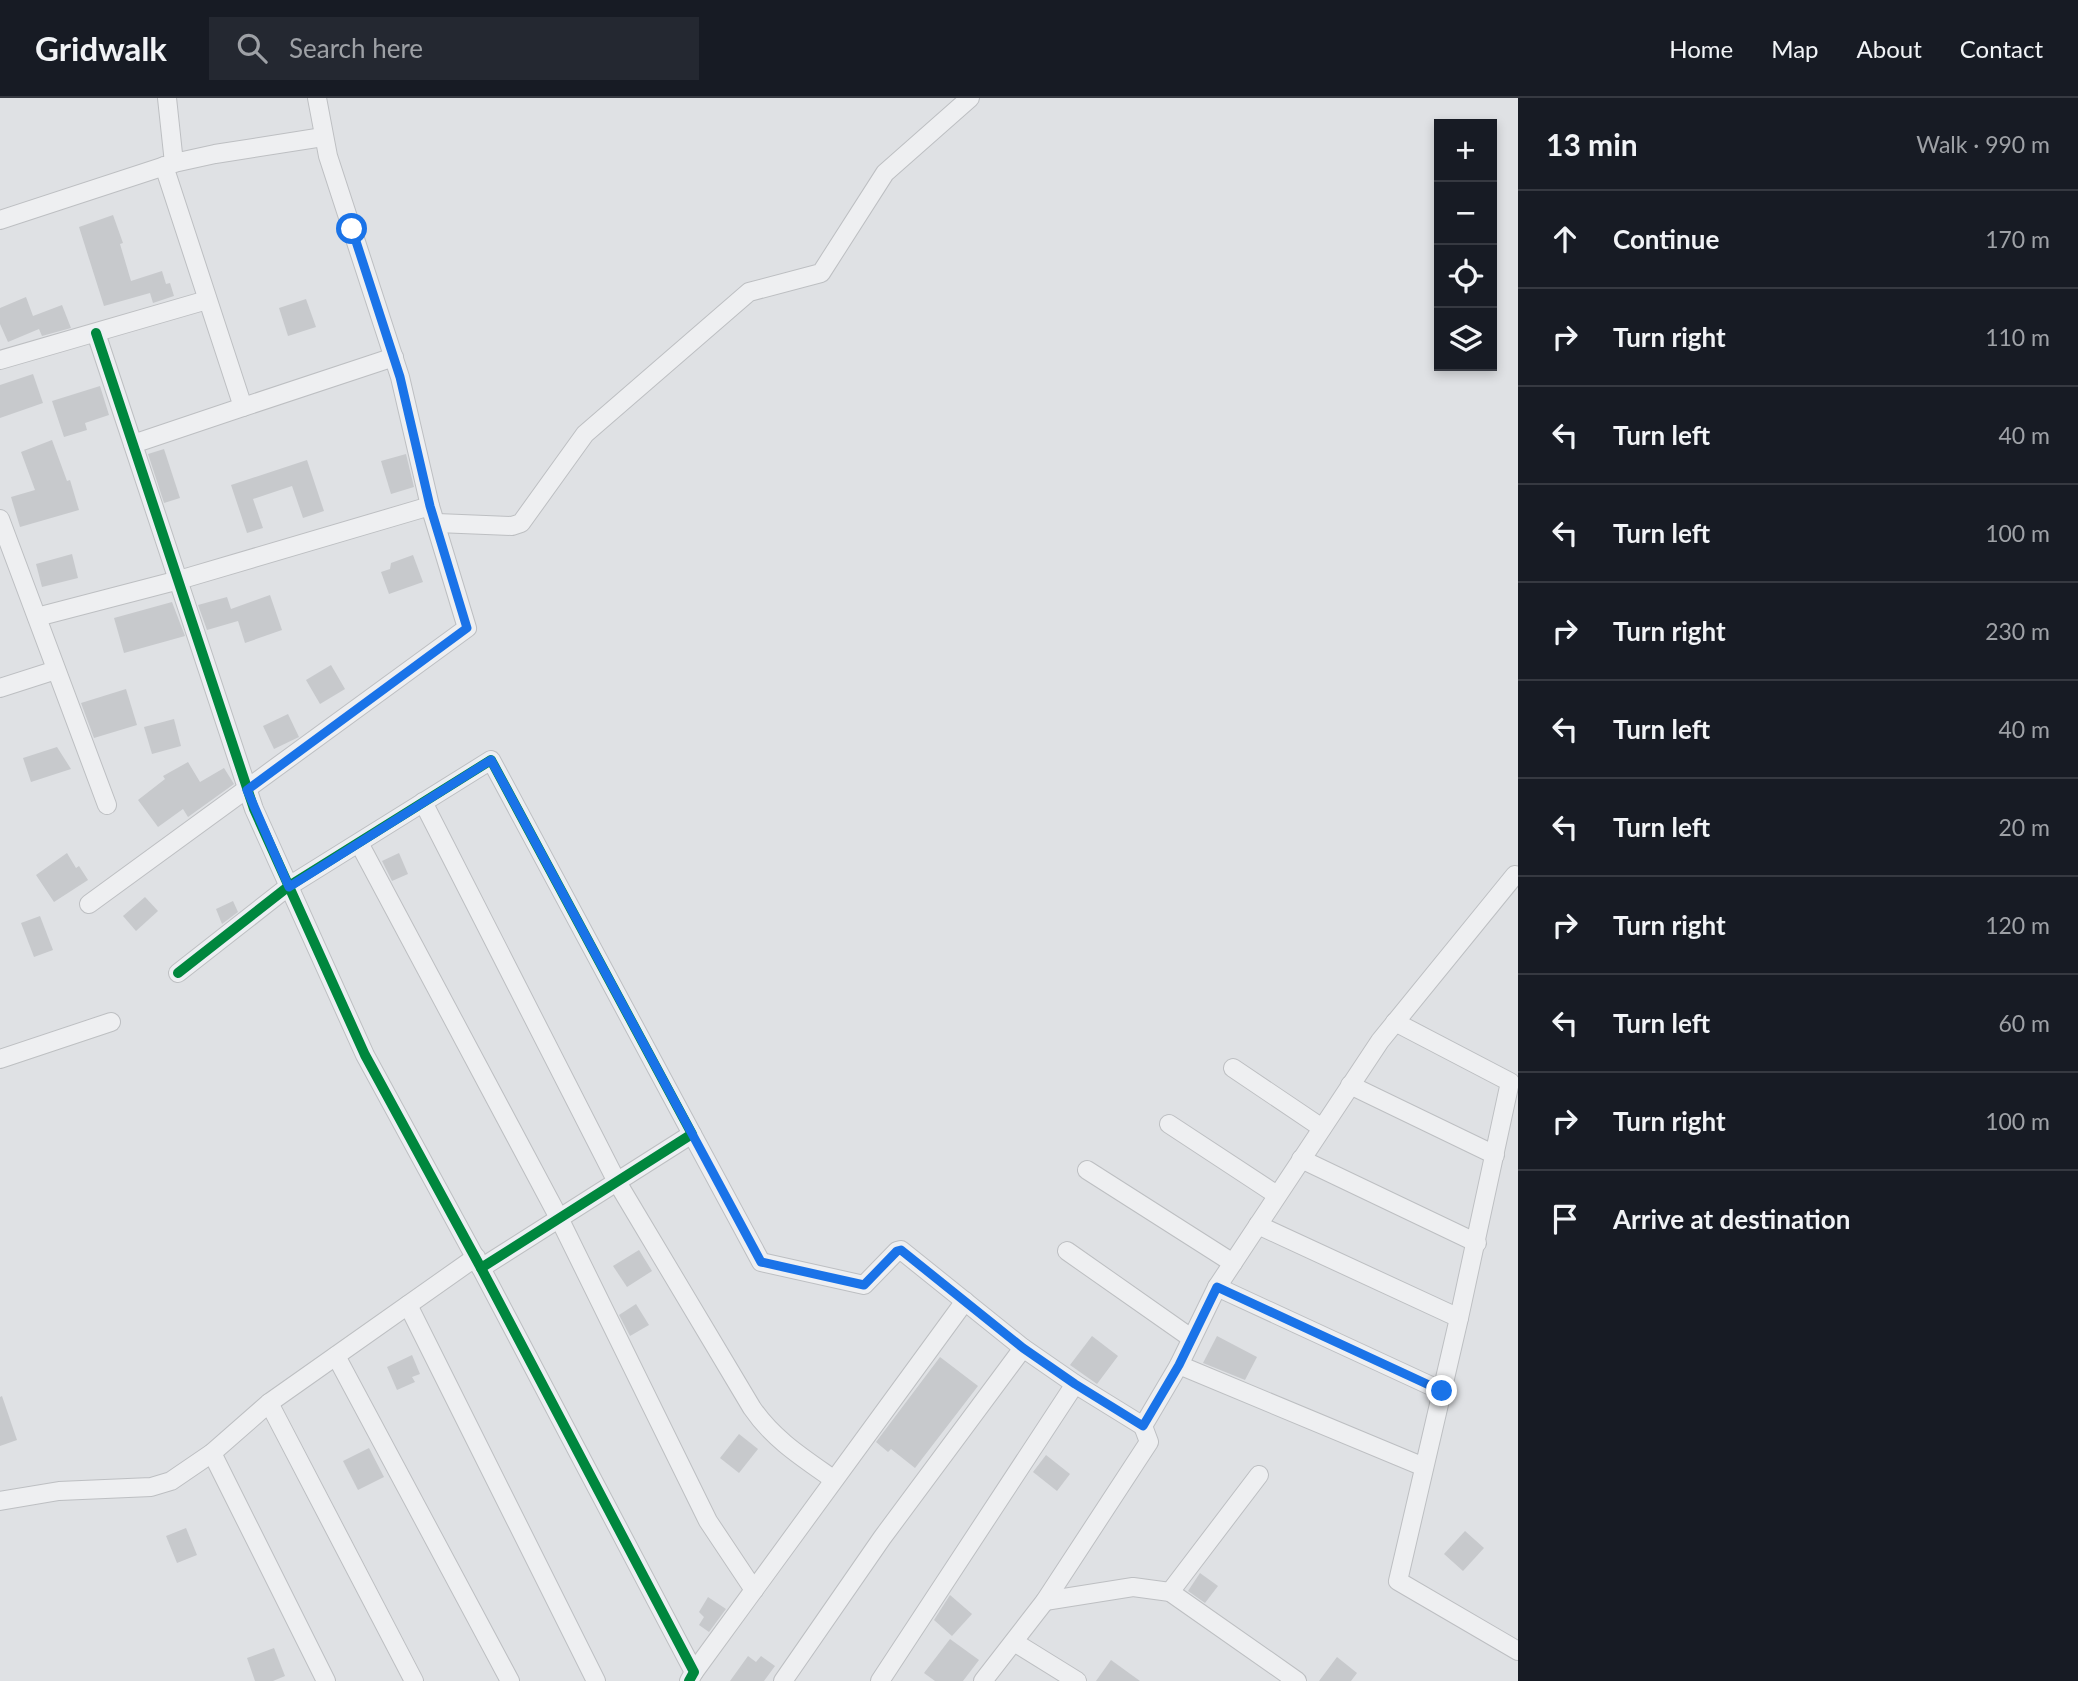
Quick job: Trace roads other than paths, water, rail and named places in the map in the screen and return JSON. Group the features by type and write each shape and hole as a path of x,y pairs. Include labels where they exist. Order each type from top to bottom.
{"street":[{"path":"167,98 169,165 207,300 243,407"},
{"path":"89,904 467,628 430,506 394,357 323,137 317,98"},
{"path":"437,523 512,526 521,523 585,434 749,292 821,273 885,173 970,98"},
{"path":"0,220 169,165 215,154 323,137"},
{"path":"0,360 207,300"},
{"path":"96,333 180,580 247,790 289,887 365,1055 479,1263 691,1677 965,1301"},
{"path":"133,444 394,357"},
{"path":"37,617 180,580 430,506"},
{"path":"0,519 107,805"},
{"path":"0,688 57,670"},
{"path":"178,973 289,887 491,760 761,1262 864,1285 901,1250 1023,1348 1143,1426 1149,1442 1045,1601 982,1681"},
{"path":"424,802 617,1182 763,1424 778,1439 833,1479"},
{"path":"359,843 559,1218 708,1521 754,1590"},
{"path":"1143,1426 1179,1365 1217,1287 1350,1085 1395,1022 1515,876"},
{"path":"0,1059 111,1022"},
{"path":"1395,1022 1510,1082 1477,1243 1398,1581 1518,1651"},
{"path":"1233,1068 1322,1128"},
{"path":"1350,1085 1495,1155"},
{"path":"1169,1124 1277,1195"},
{"path":"0,1501 60,1491 161,1485 171,1481 212,1453 269,1403 408,1305 559,1218 692,1134"},
{"path":"1301,1159 1477,1243"},
{"path":"1087,1170 1233,1263"},
{"path":"1258,1224 1460,1318"},
{"path":"1067,1251 1191,1338"},
{"path":"1217,1287 1442,1391"},
{"path":"408,1305 596,1681"},
{"path":"783,1681 882,1538 1023,1348"},
{"path":"336,1356 510,1681"},
{"path":"1179,1365 1424,1467"},
{"path":"880,1681 1075,1384"},
{"path":"269,1403 414,1681"},
{"path":"212,1453 326,1681"},
{"path":"1170,1592 1259,1475"},
{"path":"1045,1601 1133,1587 1170,1592 1297,1681"},
{"path":"1014,1642 1077,1681"}]}
